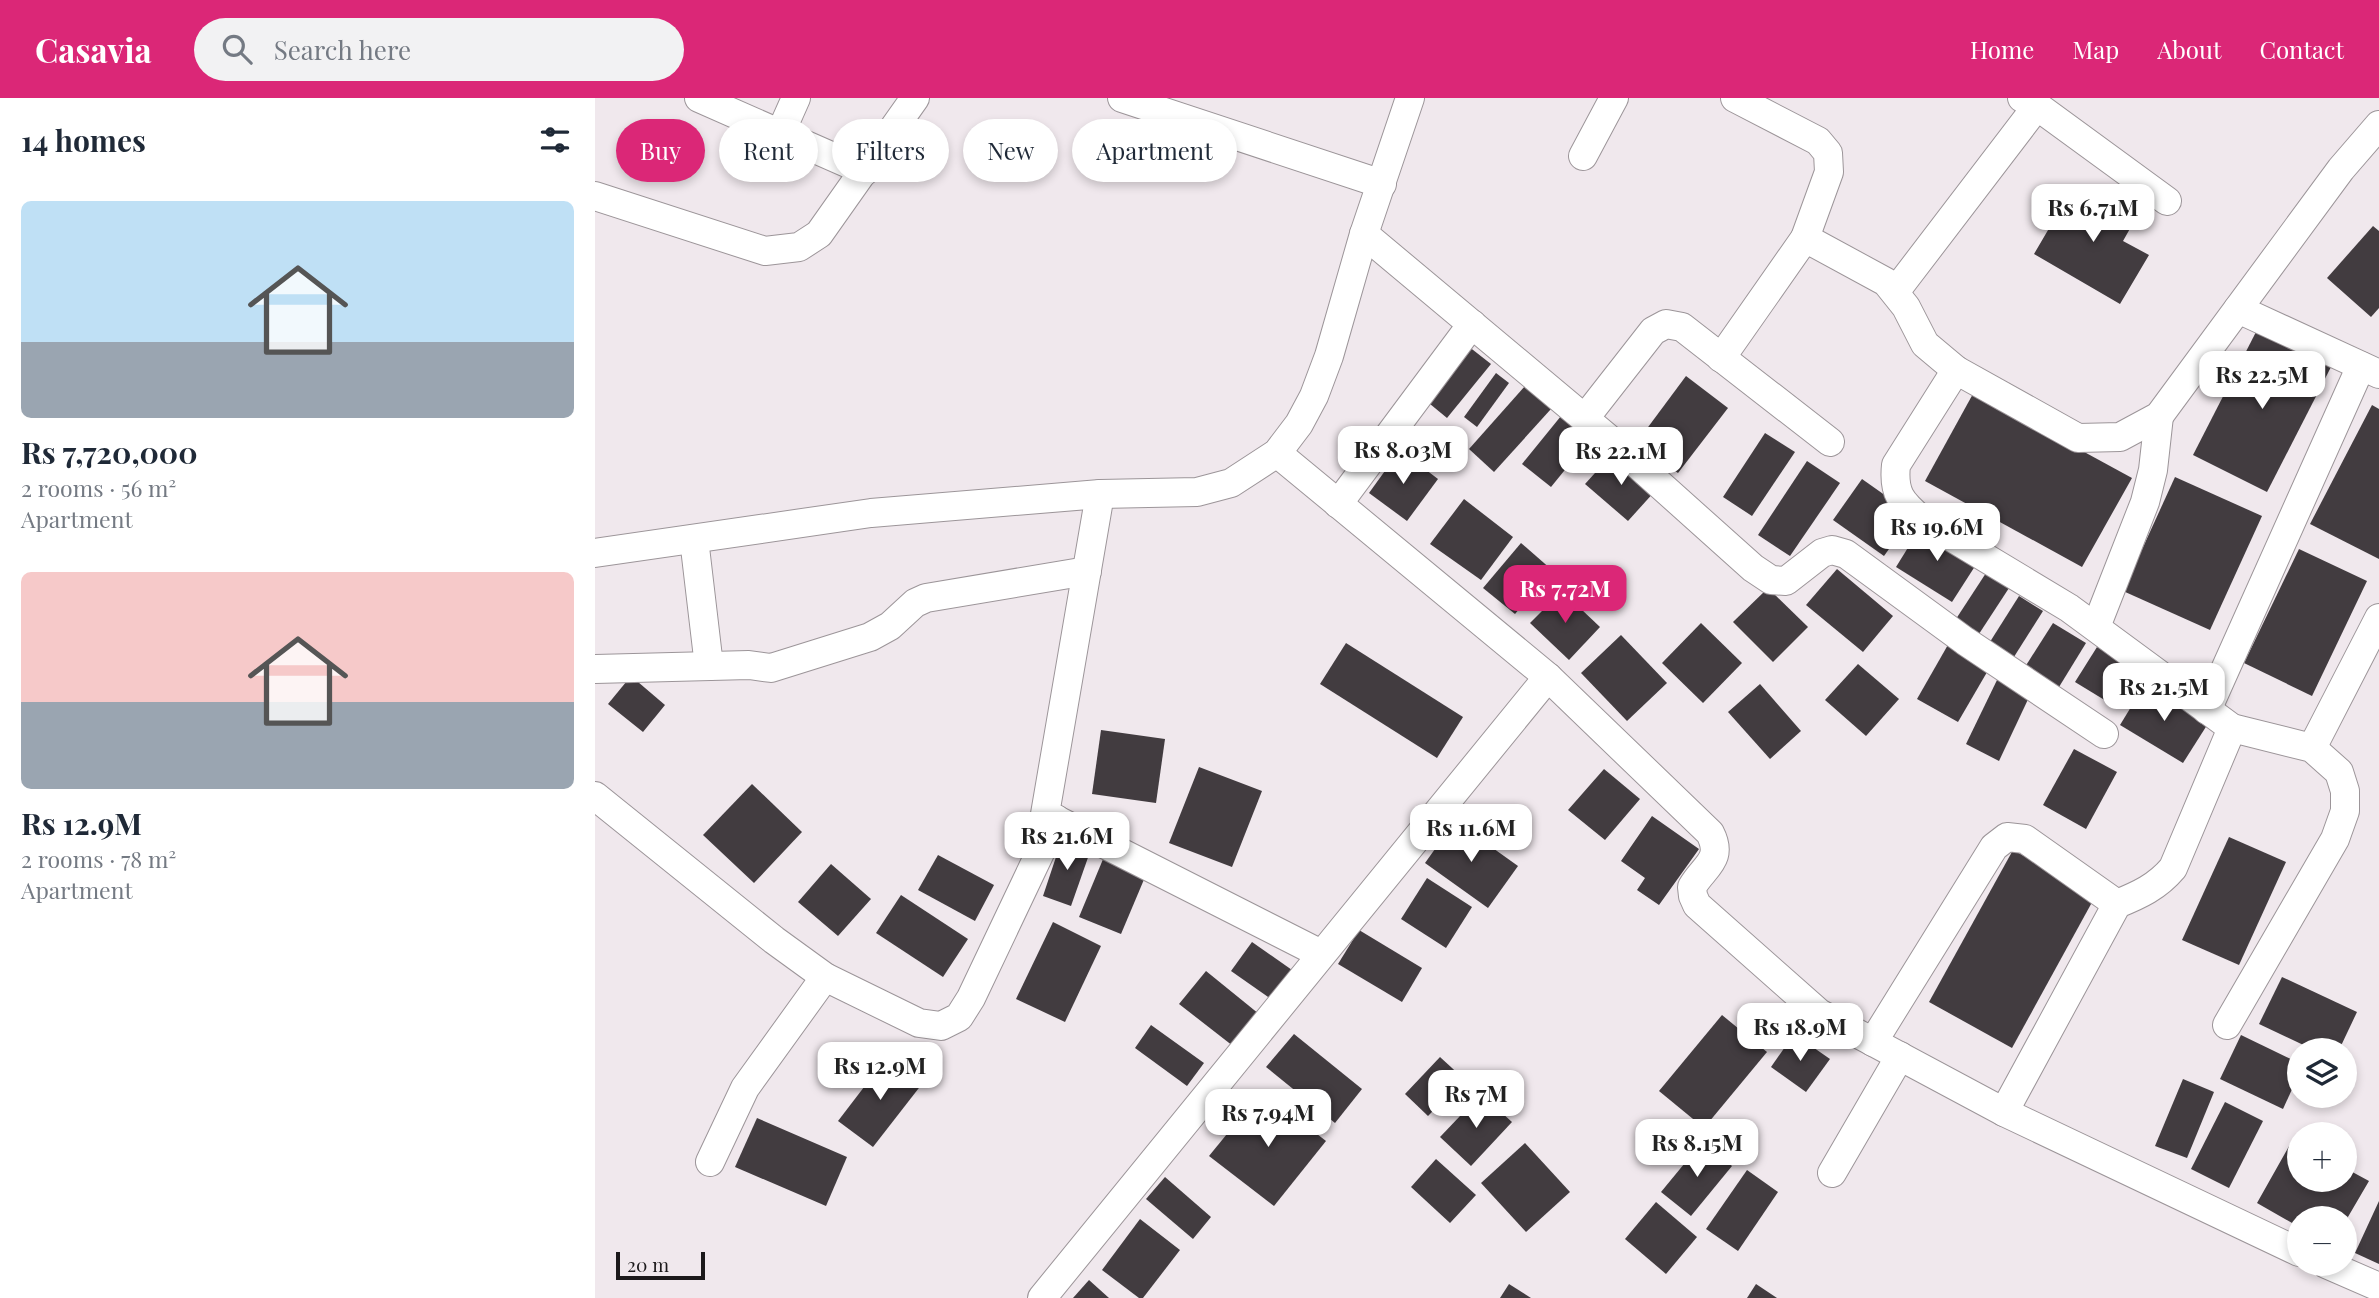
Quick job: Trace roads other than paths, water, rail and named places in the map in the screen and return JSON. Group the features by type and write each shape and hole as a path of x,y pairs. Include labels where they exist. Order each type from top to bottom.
{"street":[{"path":"699,98 746,119"},
{"path":"787,119 796,98"},
{"path":"901,119 915,98"},
{"path":"1122,98 1382,184"},
{"path":"595,553 871,513 1100,494 1197,492 1231,483 1277,453 1299,424 1314,396 1410,98"},
{"path":"1583,156 1614,98"},
{"path":"1721,358 1805,238 1829,172 1828,153 1818,141 1735,98"},
{"path":"1895,292 2029,102 2167,201"},
{"path":"1805,238 1886,282 1906,306 1925,344 1956,370 2078,438 2120,437 2159,416 2341,169 2379,125"},
{"path":"595,197 765,251 799,247 819,234 857,182"},
{"path":"1364,234 1585,418 1752,568 1771,580 1786,580 1822,553 1832,550 1846,554 1965,641 2104,734"},
{"path":"2207,710 2370,370 2238,309"},
{"path":"1338,503 1472,324"},
{"path":"1585,418 1653,331 1666,324 1682,327 1830,442"},
{"path":"1956,370 1896,466 1894,482 1903,503 1921,519 2069,608 2232,728 2312,748 2339,772 2345,791 2344,811 2335,839 2227,1025"},
{"path":"2096,628 2145,502 2153,470 2159,416"},
{"path":"1277,453 1548,677 1710,833 1715,842 1716,854 1692,887 1697,905 1819,1013 2004,1112 2287,1246"},
{"path":"1100,494 1045,814 1321,954"},
{"path":"694,539 709,666"},
{"path":"595,669 749,665 771,668 870,637 890,626 915,603 926,598 1087,571"},
{"path":"2312,748 2379,618"},
{"path":"1042,1298 1548,677"},
{"path":"2004,1112 2117,904 2163,881 2173,868 2232,728"},
{"path":"595,796 773,940 825,977 919,1023 941,1026 959,1017 971,998 1056,819"},
{"path":"1873,1042 1994,846 2007,837 2025,839 2117,904"},
{"path":"710,1162 745,1088 825,977"},
{"path":"1832,1173 1900,1056"},
{"path":"2354,1276 2379,1287"}]}
